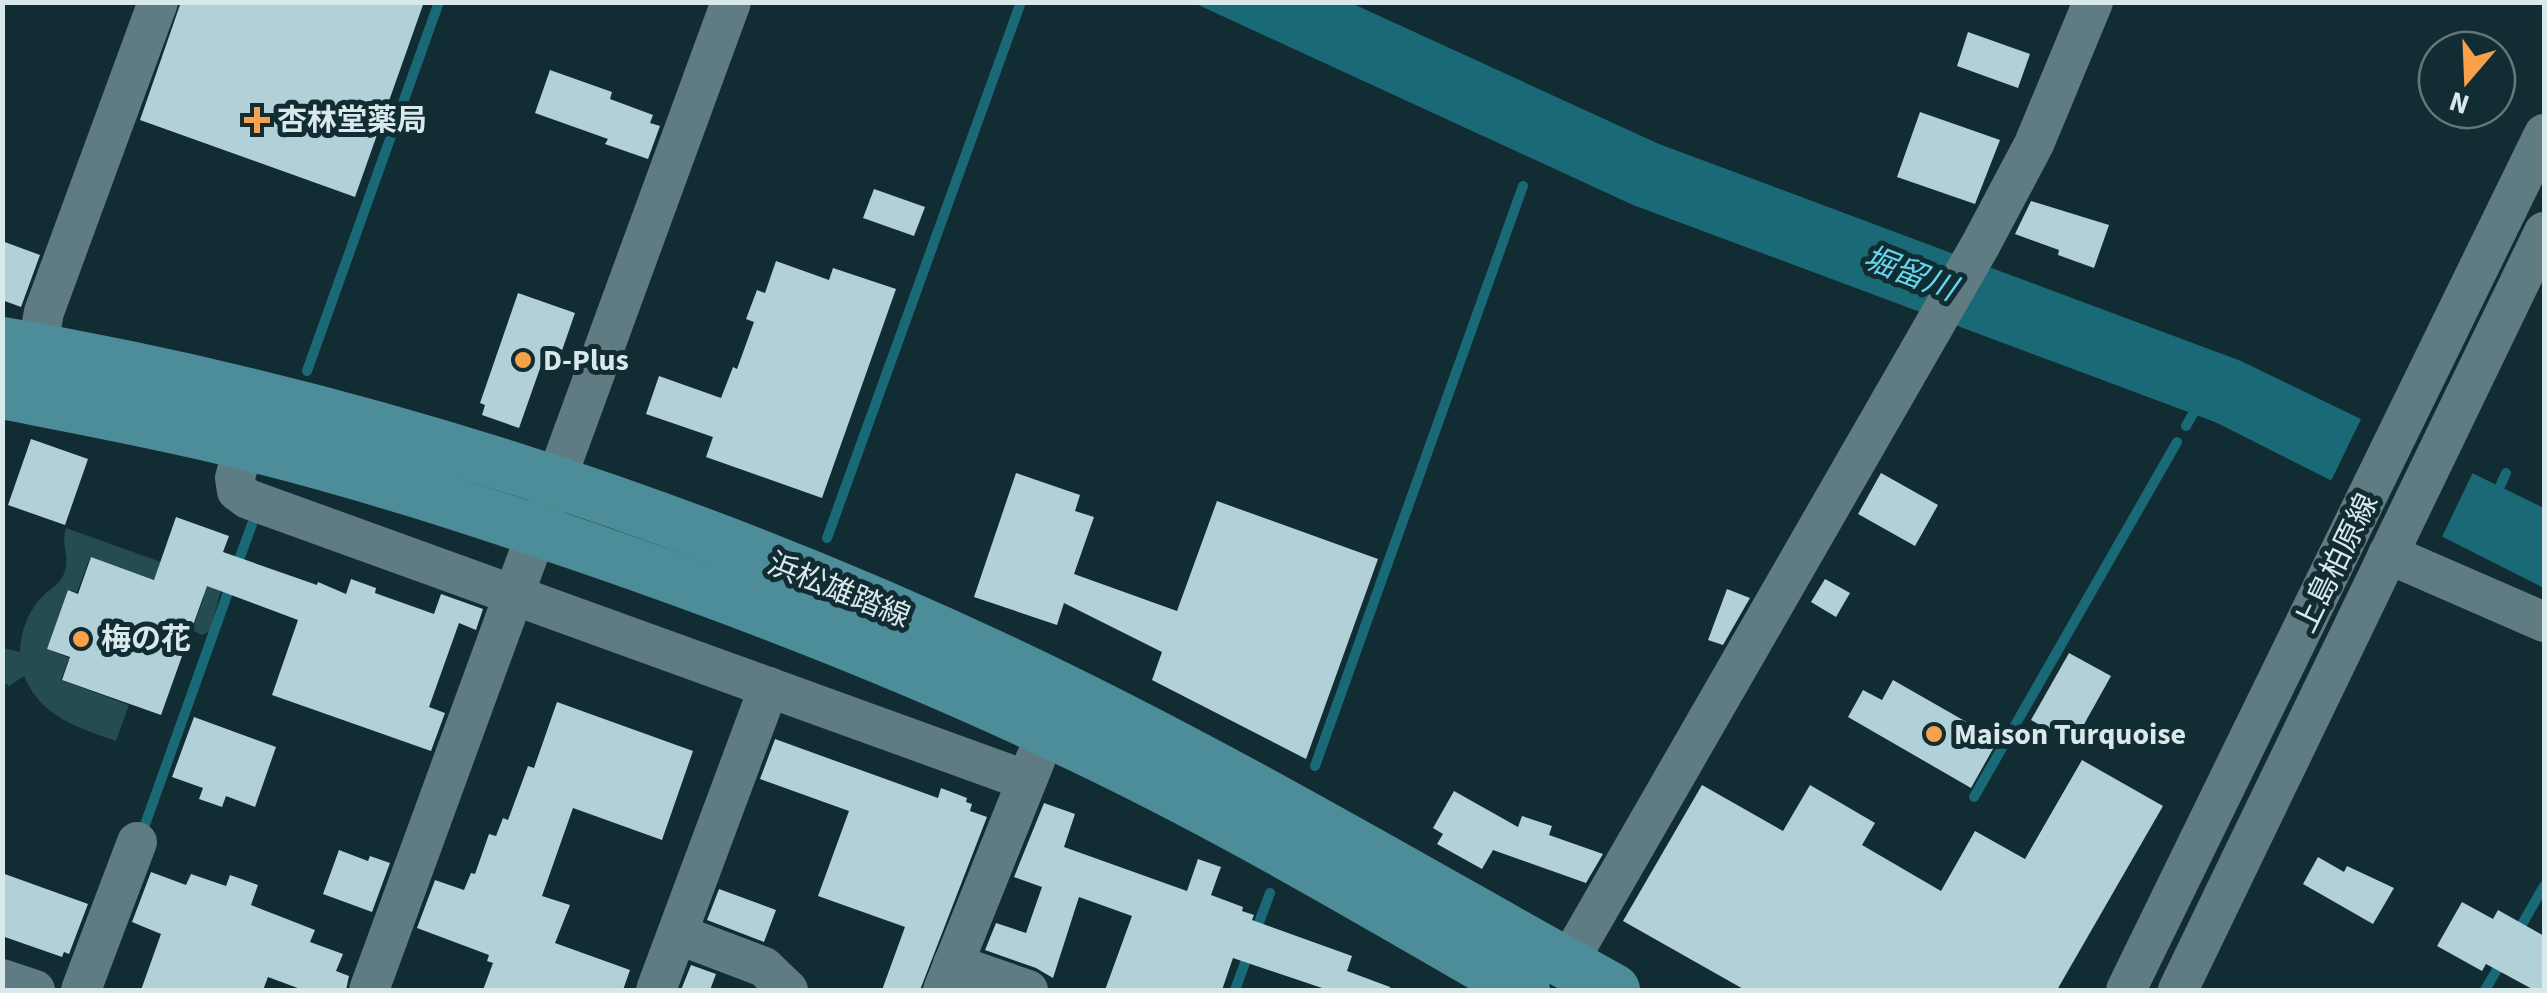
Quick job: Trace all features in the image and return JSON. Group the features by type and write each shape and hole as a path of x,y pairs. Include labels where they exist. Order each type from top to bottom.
{"main road":[{"name":"浜松雄踏線","path":"10,378 164,374 296,406 546,508 784,618 1048,732 1545,977 1614,990"},
{"name":"浜松雄踏線","path":"10,378 371,478 546,508 772,562 1006,662 1197,758 1545,977"}],"street":[{"path":"10,378 44,312 158,2"},
{"path":"369,990 732,2"},
{"path":"1545,977 1930,335 2034,144 2093,2"},
{"name":"上島柏原線","path":"2126,990 2544,134"},
{"name":"上島柏原線","path":"2178,990 2544,232"},
{"path":"244,444 235,478 237,491 248,499 1025,780"},
{"path":"2393,546 2544,622"},
{"path":"656,990 769,687"},
{"path":"1028,990 948,977 1025,780 1048,732"},
{"path":"81,990 137,842"},
{"path":"677,934 764,967 788,990"},
{"path":"2,979 35,990"}],"shaded area":[{"path":"66,528 222,587 210,631 202,635 192,630 204,597 90,557 77,592 68,590 47,649 69,658 61,680 129,705 116,741 62,719 40,702 24,676 9,686 3,682 2,648 20,652 31,612 63,576"}],"water":[{"name":"堀留川","path":"1194,3 1351,3 1659,144 2241,361 2544,508 2544,588 2215,422 1633,205"}],"pier":[{"path":"2363,415 2475,468 2440,541 2330,483"}],"building":[{"path":"181,2 424,2 355,197 140,120"},
{"path":"1968,32 2030,54 2018,88 1957,66"},
{"path":"550,70 612,92 610,99 653,115 650,123 660,126 648,159 605,144 608,139 535,113"},
{"path":"1920,112 2000,140 1975,204 1897,177"},
{"path":"874,189 925,207 914,236 863,218"},
{"path":"2031,201 2109,225 2094,268 2015,234"},
{"path":"2,241 40,255 21,307 2,300"},
{"path":"776,261 829,280 833,268 896,289 822,498 706,457 713,437 646,414 659,376 721,398 733,367 737,369 754,322 746,319 757,290 765,293"},
{"name":"D-Plus","path":"518,293 575,313 558,362 544,357 519,428 482,415 485,405 480,403"},
{"path":"31,439 88,459 65,525 8,505"},
{"path":"1016,473 1080,495 1075,511 1094,517 1074,574 1177,611 1217,501 1378,559 1306,759 1152,680 1162,652 1064,603 1057,625 974,597"},
{"path":"1881,473 1938,505 1915,546 1858,514"},
{"path":"176,517 229,536 223,552 346,594 351,579 376,588 375,593 434,614 441,594 483,609 476,630 459,623 429,707 445,713 431,751 272,695 298,620 207,586 161,715 62,680 70,657 47,649 68,590 78,594 91,557 154,580"},
{"path":"1825,579 1850,593 1836,617 1811,602"},
{"path":"1727,589 1750,598 1723,645 1708,640"},
{"path":"2069,653 2111,676 2073,744 2031,720"},
{"name":"Maison Turquoise","path":"1893,680 1998,740 1971,788 1848,717 1863,690 1882,700"},
{"path":"557,702 693,751 662,840 573,808 542,896 570,905 555,943 630,970 623,990 483,990 493,963 487,961 489,955 417,928 435,880 464,890 471,873 475,874 489,834 496,836 503,818 508,820 528,766 534,768"},
{"path":"194,717 276,747 255,807 226,796 222,807 199,799 203,788 172,777"},
{"path":"775,739 938,798 941,788 967,798 966,802 972,804 970,811 987,817 920,990 882,990 905,927 818,896 849,811 760,779"},
{"path":"2082,760 2163,806 2057,990 1745,990 1623,921 1702,785 1783,831 1810,785 1875,823 1862,845 1941,891 1975,831 2025,859"},
{"path":"1454,791 1518,827 1522,816 1552,826 1549,835 1603,854 1586,883 1493,850 1482,869 1437,844 1443,834 1433,828"},
{"path":"1044,803 1075,814 1064,847 1187,891 1198,859 1221,867 1211,895 1243,907 1242,911 1254,915 1252,920 1352,956 1347,971 1390,990 1328,990 1233,958 1222,990 1105,990 1132,916 1079,897 1053,978 985,950 996,923 1026,933 1042,887 1014,877"},
{"path":"339,850 368,861 370,856 390,863 372,912 323,894"},
{"path":"2318,857 2344,872 2347,866 2394,888 2373,924 2303,884"},
{"path":"151,872 186,885 191,874 226,886 230,875 258,885 251,905 315,930 310,942 343,954 336,971 349,976 346,990 303,990 268,977 263,990 141,990 161,934 132,922"},
{"path":"2,873 88,904 69,954 64,952 62,957 2,936"},
{"path":"719,889 776,910 764,942 707,920"},
{"path":"2462,902 2493,919 2498,910 2544,936 2544,990 2534,990 2486,964 2482,971 2437,946"},
{"path":"691,965 716,974 710,990 681,990"}],"waterway":[{"path":"307,371 439,2"},
{"path":"827,538 1021,2"},
{"path":"1315,766 1523,186"},
{"path":"2186,426 2198,405"},
{"path":"1974,797 2177,442"},
{"path":"2496,495 2506,473"},
{"path":"236,568 255,516"},
{"path":"142,833 231,584"},
{"path":"2517,933 2544,886"},
{"path":"1255,933 1270,893"},
{"path":"1235,990 1250,949"},
{"path":"2485,990 2502,961"}],"place":[{"name":"杏林堂薬局","path":"257,120"},
{"name":"D-Plus","path":"523,360"},
{"name":"梅の花","path":"81,639"},
{"name":"Maison Turquoise","path":"1934,734"}]}
